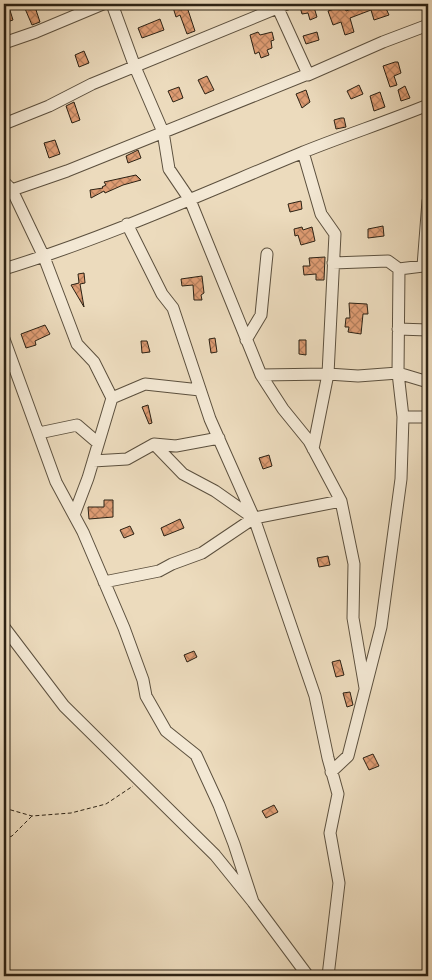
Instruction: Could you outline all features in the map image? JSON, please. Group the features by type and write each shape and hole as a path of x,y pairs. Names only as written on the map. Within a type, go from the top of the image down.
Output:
{"street":[{"path":"4,43 103,4"},
{"path":"112,4 135,67 163,132 170,169 190,200 261,375 283,409 309,442 341,501 354,564 353,618 365,688"},
{"path":"4,124 49,106 92,84 280,5 308,74"},
{"path":"74,515 112,398 94,362 77,344 44,256 8,186 67,172 428,25"},
{"path":"4,269 44,256 190,200 303,152 428,105"},
{"path":"303,152 321,214 335,234 328,374 313,449"},
{"path":"333,262 388,262 399,269 426,266 428,201"},
{"path":"127,224 162,294 173,308 200,390 254,518 315,696 338,794 330,833 339,883 328,976"},
{"path":"246,340 261,315 267,254"},
{"path":"332,772 348,756 381,627 401,478 404,417 398,373 399,269"},
{"path":"398,329 428,330"},
{"path":"4,339 56,482 74,515 104,582 134,654 143,680 146,696 166,731 196,756 234,844 253,902"},
{"path":"261,375 328,374 358,376 398,373 428,382"},
{"path":"112,398 145,384 200,390"},
{"path":"404,417 428,417"},
{"path":"39,433 77,425 98,443"},
{"path":"93,461 126,459 154,444 176,446 219,438"},
{"path":"154,444 182,474 216,491 254,518"},
{"path":"104,582 159,571 202,552 254,518 341,501"},
{"path":"4,627 64,706 215,855 308,976"}],"path":[{"path":"4,808 32,816 71,813 106,804 140,782"},
{"path":"4,839 12,836 32,816"}],"building":[{"path":"4,4 8,4 13,20 4,23"},
{"path":"23,4 52,4 36,10 40,22 32,25"},
{"path":"172,4 179,4 181,10 187,7 195,31 187,34 180,15 176,17"},
{"path":"313,4 317,17 310,20 308,13 302,14 300,7"},
{"path":"364,4 373,4 375,8 384,4 389,15 374,20 371,10 350,18 354,32 345,35 341,22 333,25 328,11 344,6 346,11"},
{"path":"160,19 164,30 142,38 138,28"},
{"path":"258,32 260,35 272,32 274,40 271,41 272,48 267,50 269,55 261,58 259,52 255,54 250,35"},
{"path":"317,32 319,40 306,44 303,36"},
{"path":"84,51 89,63 79,67 75,55"},
{"path":"398,62 401,73 394,76 397,85 390,87 383,66"},
{"path":"207,76 214,90 205,94 198,80"},
{"path":"359,85 363,94 351,99 347,91"},
{"path":"405,86 410,98 401,101 398,90"},
{"path":"179,87 183,98 173,102 168,91"},
{"path":"306,90 310,102 302,108 296,94"},
{"path":"380,92 385,107 374,111 370,96"},
{"path":"74,102 80,120 72,123 66,106"},
{"path":"344,118 346,127 336,129 334,120"},
{"path":"55,140 60,154 49,158 44,143"},
{"path":"138,150 141,158 128,163 126,156"},
{"path":"136,175 141,180 105,193 104,191 91,198 90,190 103,188 106,185 104,182"},
{"path":"301,201 302,209 290,212 288,204"},
{"path":"383,226 384,236 368,238 368,229"},
{"path":"302,227 303,230 312,227 315,241 301,245 298,235 295,236 294,229"},
{"path":"325,257 324,280 316,280 316,274 304,275 303,266 310,266 309,258"},
{"path":"84,273 85,283 80,284 84,307 71,285 79,283 78,274"},
{"path":"202,276 204,293 201,295 202,300 194,300 193,285 182,286 181,279"},
{"path":"349,303 367,304 368,314 363,314 361,334 348,332 349,327 345,327 346,318 350,318"},
{"path":"45,325 50,334 35,341 36,345 26,348 21,334"},
{"path":"215,338 217,352 211,353 209,339"},
{"path":"299,340 306,340 306,355 299,354"},
{"path":"141,341 147,341 150,352 142,353"},
{"path":"148,405 152,423 149,424 142,407"},
{"path":"269,455 272,466 263,469 259,458"},
{"path":"104,500 113,500 113,517 89,519 88,507 104,507"},
{"path":"180,519 184,528 164,536 161,528"},
{"path":"130,526 134,534 124,538 120,530"},
{"path":"328,556 330,565 319,567 317,558"},
{"path":"194,651 197,657 187,662 184,655"},
{"path":"340,660 344,675 336,677 332,662"},
{"path":"350,692 353,705 347,707 343,693"},
{"path":"373,754 379,766 369,770 363,758"},
{"path":"274,805 278,812 266,818 262,811"}]}
